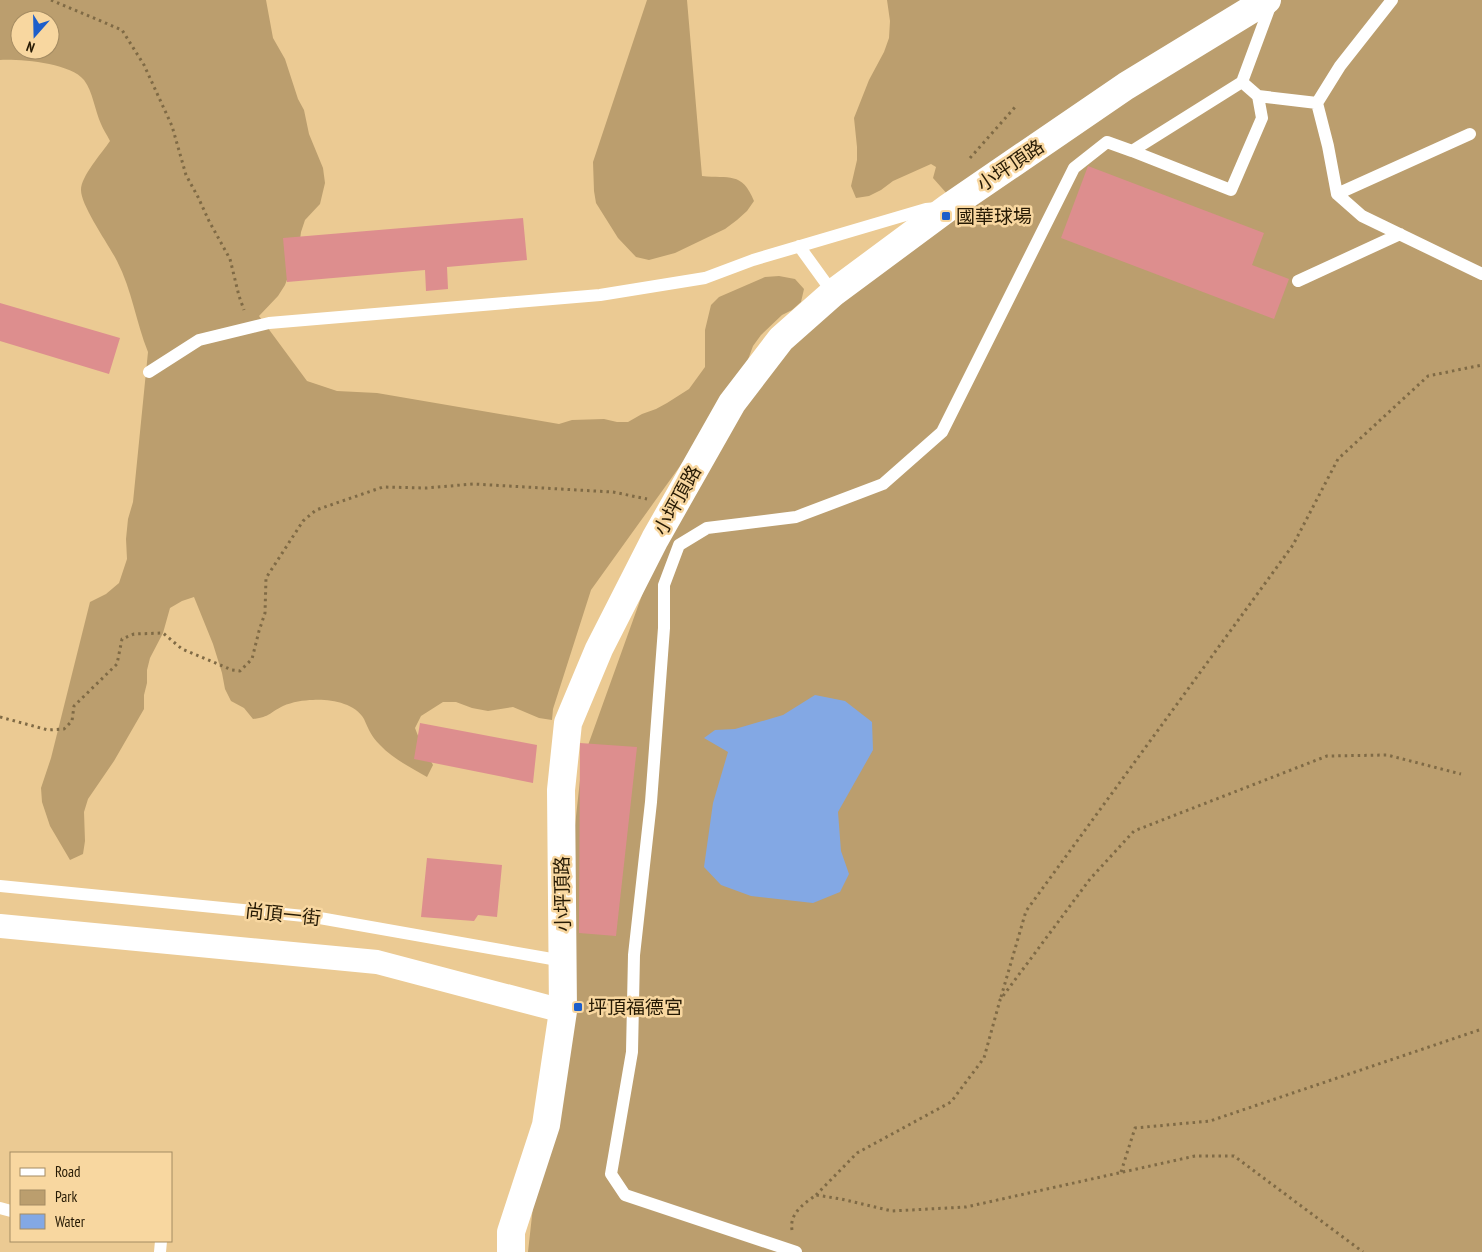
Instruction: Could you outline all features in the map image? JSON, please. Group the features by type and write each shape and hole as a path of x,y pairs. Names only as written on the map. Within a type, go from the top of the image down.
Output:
{"street":[{"name":"小坪頂路","path":"511,1252 511,1232 546,1126 563,1011 561,790 568,723 599,649 651,547 732,403 781,339 833,293 950,207 1126,86 1267,0"},
{"path":"0,926 377,962 563,1011"}],"lane":[{"path":"1132,151 1242,82 1273,0"},
{"path":"1392,0 1340,66 1317,103 1338,194 1362,216 1482,274"},
{"path":"1242,82 1258,96 1317,103"},
{"path":"796,1252 625,1196 610,1174 632,1052 634,955 652,793 664,628 664,585 679,545 707,528 796,516 884,484 942,432 1074,168 1107,142 1231,190 1262,118 1258,96"},
{"path":"1338,194 1470,134"},
{"path":"149,372 200,340 269,323 600,295 705,278 753,260 799,246 926,210 950,207"},
{"path":"1298,281 1400,234"},
{"path":"799,246 833,293"},
{"name":"尚頂一街","path":"0,886 314,917 563,961"}],"path":[{"path":"51,0 122,30 144,64 172,126 186,175 198,196 208,221 230,259 239,296 247,316 257,321 269,323"},
{"path":"793,1234 792,1226 798,1209 816,1195 857,1153 951,1102 984,1058 1026,912 1293,545 1338,459 1428,376 1482,365"},
{"path":"0,717 48,730 64,729 72,721 74,706 117,664 122,638 134,634 163,633 182,649 232,670 240,671 252,659 264,613 266,578 303,521 316,510 383,487 426,488 474,484 613,492 655,501"},
{"path":"1000,1000 1090,879 1134,831 1326,756 1387,755 1461,774"},
{"path":"1122,1172 1135,1128 1210,1121 1482,1029"},
{"path":"816,1195 892,1211 966,1207 1195,1156 1234,1156 1363,1252"}],"green space":[{"path":"0,0 266,0 273,38 285,59 298,99 304,110 309,134 323,168 325,183 320,204 305,220 299,248 285,285 278,296 259,316 307,381 337,391 377,393 559,424 572,420 604,419 628,422 656,409 689,389 705,367 705,330 711,305 719,297 765,277 779,276 795,279 804,289 801,302 792,310 782,315 761,335 753,346 739,384 591,590 553,709 552,720 539,718 513,707 488,711 456,702 443,702 421,716 415,728 433,765 427,777 385,750 372,736 360,714 355,709 342,703 309,700 290,703 266,716 253,719 244,708 231,701 225,689 213,644 194,597 170,608 163,633 150,658 144,695 144,709 114,761 88,799 84,812 85,841 83,854 70,860 50,826 42,802 41,788 51,758 90,602 106,594 119,583 127,559 128,519 133,502 148,352 122,272 82,197 81,190 84,178 110,141 101,124 92,96 84,80 77,74 45,63 20,60 60,60 60,10 10,10 10,60 0,60"},
{"path":"647,0 687,0 702,176 734,178 745,185 754,201 747,211 725,229 675,253 649,260 636,257 618,238 596,203 593,162"},
{"path":"887,0 1482,0 1482,1252 528,1252 582,762 660,545 774,349 964,213 933,178 936,167 931,164 893,181 869,196 856,198 851,186 857,160 854,118 889,38 890,21"}],"water":[{"path":"815,695 845,701 872,722 873,750 838,812 841,851 849,874 840,892 813,903 751,896 721,885 704,867 713,803 728,752 704,738 715,730 735,729 783,715"}],"building":[{"path":"1088,166 1264,233 1252,265 1289,279 1274,319 1061,238"},
{"path":"523,218 527,260 447,267 448,289 426,291 425,270 287,282 283,238"},
{"path":"0,303 120,338 109,374 0,341"},
{"path":"420,723 537,745 533,783 414,759"},
{"path":"580,743 637,747 616,936 579,933"},
{"path":"427,858 502,865 497,917 478,915 474,921 421,917"}],"place":[{"name":"國華球場","path":"946,216"},
{"name":"坪頂福德宮","path":"578,1007"}]}
